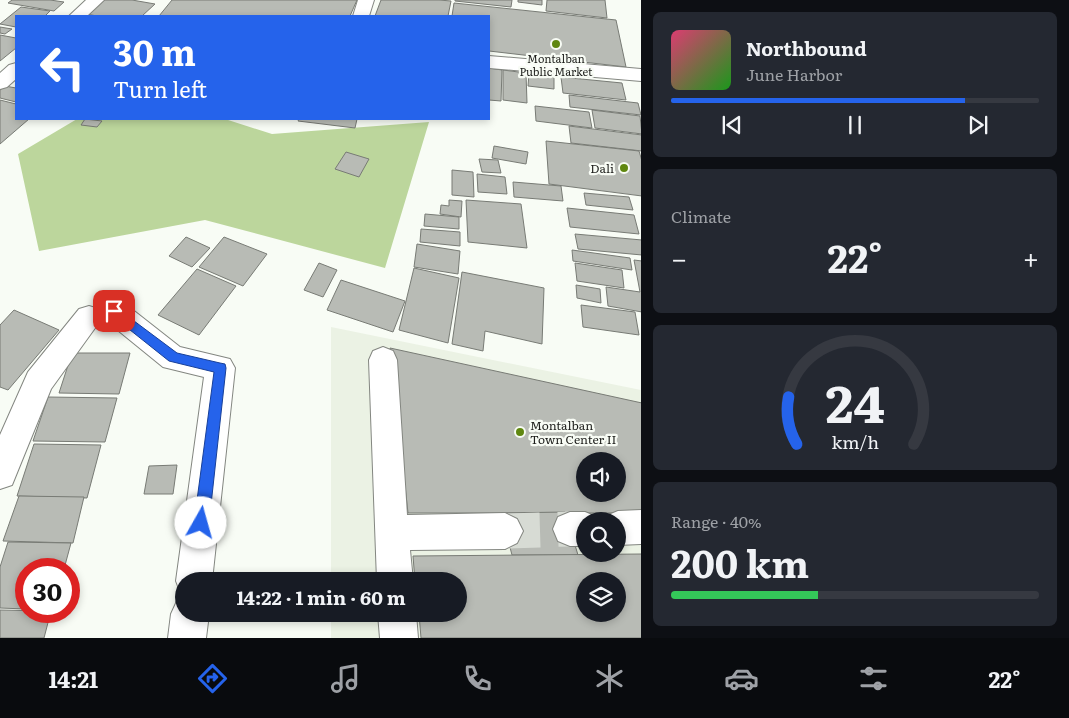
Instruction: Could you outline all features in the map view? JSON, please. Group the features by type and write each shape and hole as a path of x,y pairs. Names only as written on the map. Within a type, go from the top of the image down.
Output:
{"street":[{"path":"78,15 96,0"},
{"path":"361,15 366,0"},
{"path":"490,62 641,75"},
{"path":"0,83 15,70"},
{"path":"1,465 39,381 102,314 174,358 220,368 195,572"},
{"path":"383,360 394,572"},
{"path":"626,528 641,527"},
{"path":"391,533 505,531"},
{"path":"188,638 189,622"},
{"path":"398,622 399,638"}],"shaded area":[{"path":"331,327 641,390 641,638 331,638 331,622 467,622 467,572 331,572"}],"green space":[{"path":"75,120 228,120 272,134 429,122 385,268 205,220 39,251 18,154"}],"building":[{"path":"12,0 64,2 54,11 8,3"},
{"path":"103,0 132,0 155,4 143,15 86,14"},
{"path":"172,0 357,0 350,15 160,15"},
{"path":"381,0 451,1 448,15 375,15"},
{"path":"455,0 512,0 511,7"},
{"path":"518,0 542,0 542,5 518,2"},
{"path":"547,0 605,0 607,18 546,11"},
{"path":"454,3 616,20 626,67 490,51 490,15 452,15"},
{"path":"21,7 50,11 46,15 15,15 15,27 0,24"},
{"path":"0,27 12,29 5,34 0,33"},
{"path":"0,35 15,38 15,49 0,61"},
{"path":"490,68 502,70 501,101 490,100"},
{"path":"503,70 526,73 527,103 503,100"},
{"path":"529,73 554,76 554,89 528,86"},
{"path":"561,77 622,83 626,100 563,93"},
{"path":"5,86 15,88 15,102 0,98 0,90"},
{"path":"569,95 638,103 641,115 570,107"},
{"path":"0,100 15,104 15,120 28,120 0,144"},
{"path":"535,106 589,112 592,128 536,121"},
{"path":"592,110 640,116 641,134 595,128"},
{"path":"84,120 102,121 97,127 81,125"},
{"path":"298,120 357,120 355,128"},
{"path":"569,126 641,135 641,151 571,143"},
{"path":"546,141 639,151 641,158 641,196 549,184"},
{"path":"494,146 528,152 526,164 492,158"},
{"path":"346,152 369,159 359,177 335,169"},
{"path":"479,159 498,160 501,173 482,172"},
{"path":"452,170 473,172 474,197 452,195"},
{"path":"477,174 505,177 507,194 478,192"},
{"path":"513,182 561,186 563,201 514,197"},
{"path":"584,193 629,197 633,210 586,205"},
{"path":"449,200 462,201 461,217 440,214 441,205 449,206"},
{"path":"466,200 521,204 527,248 468,242"},
{"path":"567,208 634,215 639,234 570,227"},
{"path":"425,214 459,217 459,229 424,226"},
{"path":"421,229 460,232 460,246 420,242"},
{"path":"575,234 641,240 641,255 578,249"},
{"path":"186,237 210,248 192,267 169,256"},
{"path":"224,237 267,254 243,286 199,267"},
{"path":"417,244 460,251 458,274 414,267"},
{"path":"572,250 630,258 632,270 573,261"},
{"path":"634,260 641,261 641,312 608,306 606,287 640,292"},
{"path":"319,263 337,270 323,297 304,290"},
{"path":"575,263 622,270 624,288 577,281"},
{"path":"414,268 459,278 448,343 399,330"},
{"path":"197,269 236,286 199,335 158,315"},
{"path":"462,272 544,288 542,344 485,331 483,351 452,344"},
{"path":"341,280 405,301 393,332 327,310"},
{"path":"576,285 600,289 601,303 577,298"},
{"path":"581,305 635,312 639,335 583,327"},
{"path":"14,310 59,330 8,390 0,387 0,325"},
{"name":"Montalban Town Center II","path":"390,348 641,403 641,513 408,513"},
{"path":"72,353 130,353 119,394 59,393"},
{"path":"48,397 117,398 105,442 33,441"},
{"path":"34,444 101,445 87,498 17,496"},
{"path":"177,465 173,494 144,494 149,466"},
{"path":"19,496 84,497 73,543 3,541"},
{"path":"565,512 576,548 576,555 512,555 501,513"},
{"path":"8,542 71,543 67,558 15,558 15,609 0,608 0,567"},
{"path":"626,554 641,554 641,638 421,638 420,622 467,622 467,572 414,572 413,556 576,555 576,562 626,562"},
{"path":"0,610 15,610 15,623 48,623 44,638 0,638"}],"tunnel":[{"path":"505,531 570,529"}],"place":[{"name":"Montalban Public Market","path":"556,44"},
{"name":"Dali","path":"624,168"},
{"name":"Montalban Town Center II","path":"520,432"}],"route":[{"path":"114,311 174,358 220,368 201,523"}]}
